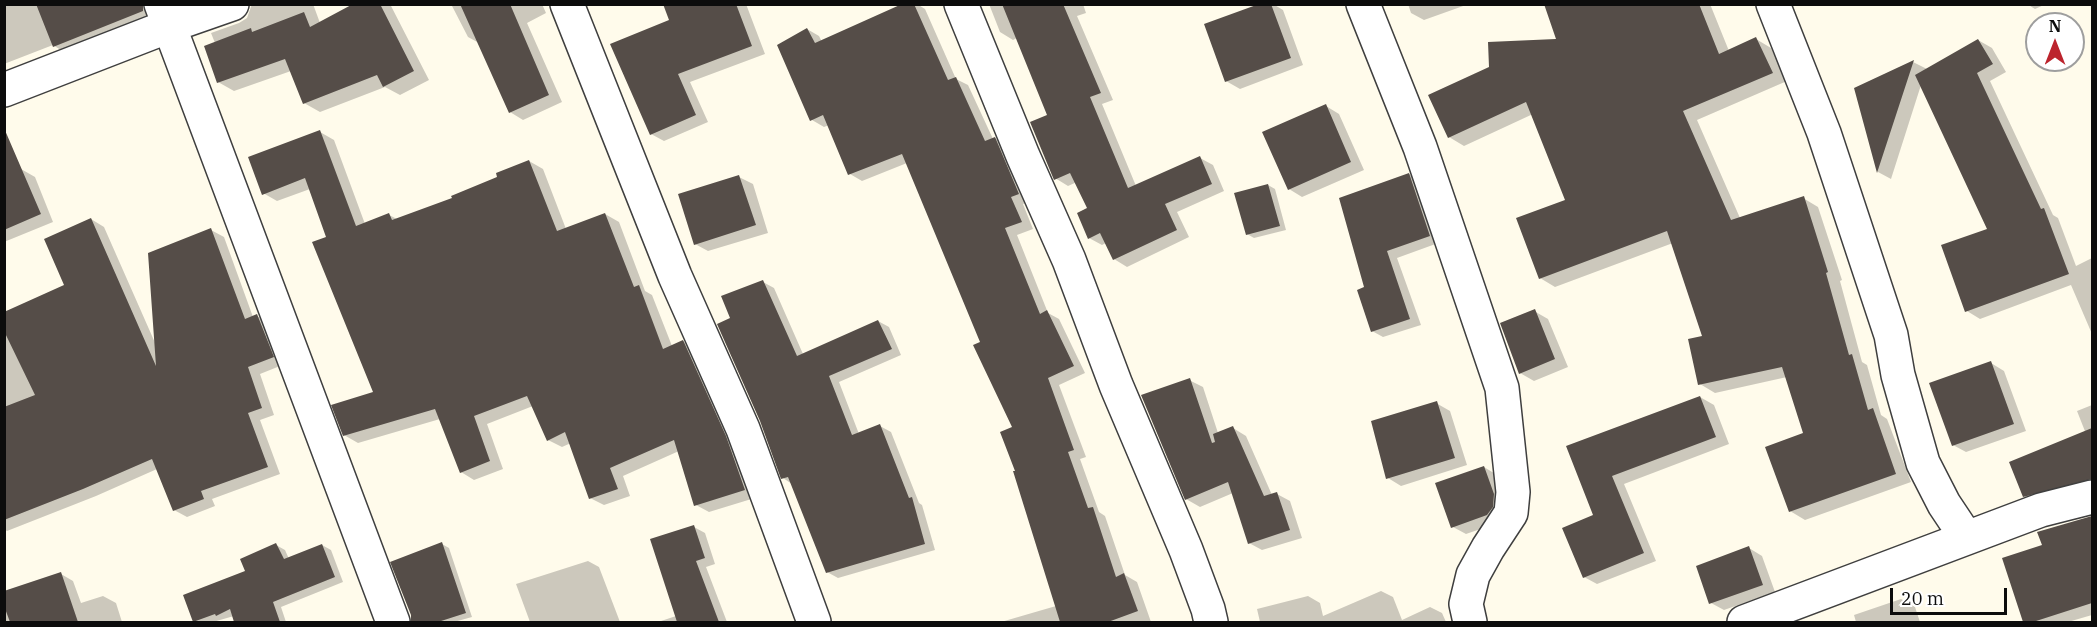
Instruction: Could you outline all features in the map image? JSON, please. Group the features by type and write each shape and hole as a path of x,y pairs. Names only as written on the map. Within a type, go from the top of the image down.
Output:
{"street":[{"path":"4,90 165,15 232,4"},
{"path":"567,4 675,276 743,429 814,622"},
{"path":"961,4 1023,156 1069,260 1116,385 1186,550 1211,622"},
{"path":"1363,4 1420,147 1502,388 1513,492 1511,513 1473,575 1466,604 1470,622"},
{"path":"1773,4 1824,133 1891,335 1898,375 1923,463 1944,504 1966,537"},
{"path":"165,15 393,622"},
{"path":"1743,622 1802,611 1966,537 2041,510 2092,498"}],"building":[{"path":"36,4 143,4 143,11 53,47"},
{"path":"353,4 380,4 414,71 383,87 377,75 303,104 285,59 217,83 204,46 251,28 252,32 304,12 310,27"},
{"path":"460,4 510,4 549,95 509,113"},
{"path":"663,4 736,4 752,46 678,74 696,115 650,135 610,44 669,20"},
{"path":"902,4 914,4 948,80 956,77 985,141 995,137 1019,194 1011,197 1022,222 1005,228 1040,314 1047,310 1074,366 1048,378 1074,450 1068,452 1088,508 1093,507 1116,577 1124,573 1138,611 1108,622 1060,622 1013,471 1015,471 1000,432 1012,427 973,345 980,342 902,154 848,175 823,115 810,121 777,45 807,28 815,43"},
{"path":"1002,4 1063,4 1101,93 1090,97 1128,188 1200,156 1212,184 1165,204 1177,230 1113,260 1100,233 1088,239 1077,213 1087,208 1070,173 1054,180 1030,122 1047,115"},
{"path":"1259,4 1271,4 1291,58 1225,82 1204,24"},
{"path":"1544,4 1699,4 1719,54 1756,37 1773,73 1683,111 1731,220 1804,196 1828,272 1826,273 1849,355 1852,354 1868,410 1873,408 1896,474 1789,512 1765,447 1803,433 1782,367 1698,385 1688,339 1702,336 1667,231 1539,279 1516,218 1565,200 1526,102 1448,138 1428,95 1489,67 1488,42 1556,39"},
{"path":"1978,39 1993,64 1977,73 2041,209 2044,208 2069,274 1965,312 1941,245 1987,229 1915,75"},
{"path":"1914,60 1877,173 1854,88"},
{"path":"1326,104 1351,162 1288,190 1262,132"},
{"path":"4,128 41,214 4,230"},
{"path":"320,130 356,226 389,213 392,220 452,198 451,196 497,177 496,173 529,160 557,231 605,213 634,287 639,285 663,349 683,340 726,436 745,490 694,506 674,440 610,468 618,489 589,499 565,432 547,441 527,396 474,416 490,461 460,473 435,409 343,436 331,405 373,392 312,242 326,237 305,178 262,195 248,157"},
{"path":"1409,173 1430,236 1387,251 1410,319 1371,332 1357,290 1364,287 1339,198"},
{"path":"739,175 756,225 694,245 678,194"},
{"path":"1268,184 1280,226 1246,235 1234,193"},
{"path":"91,218 156,366 148,253 211,228 245,319 257,314 274,357 248,367 262,408 248,413 268,467 201,491 204,499 173,511 152,459 4,520 4,407 35,395 4,331 4,312 64,285 44,239"},
{"path":"763,280 797,356 878,320 892,349 829,376 852,435 880,424 909,498 912,497 925,544 826,573 788,477 781,479 760,421 717,324 730,318 721,296"},
{"path":"1535,309 1555,359 1519,374 1500,323"},
{"path":"1991,361 2014,424 1952,446 1929,383"},
{"path":"1190,378 1212,443 1215,442 1213,434 1233,426 1264,496 1277,492 1290,530 1248,544 1228,482 1185,500 1141,395"},
{"path":"1700,396 1716,437 1612,476 1644,553 1583,578 1562,528 1593,515 1566,446"},
{"path":"1437,401 1455,458 1386,479 1371,421"},
{"path":"2092,428 2092,479 2023,497 2009,462"},
{"path":"1484,466 1494,494 1493,507 1487,515 1451,528 1435,483"},
{"path":"2092,516 2092,603 2033,622 2023,622 2002,558 2042,545 2037,532"},
{"path":"694,525 705,558 696,561 719,622 677,622 650,539"},
{"path":"442,542 466,613 438,622 411,622 411,615 390,562"},
{"path":"276,543 284,559 322,544 335,577 273,602 280,622 234,622 230,609 216,616 215,614 193,622 183,595 245,571 240,559"},
{"path":"1749,546 1763,585 1709,604 1696,566"},
{"path":"61,572 78,622 10,622 4,606 4,591"}]}
